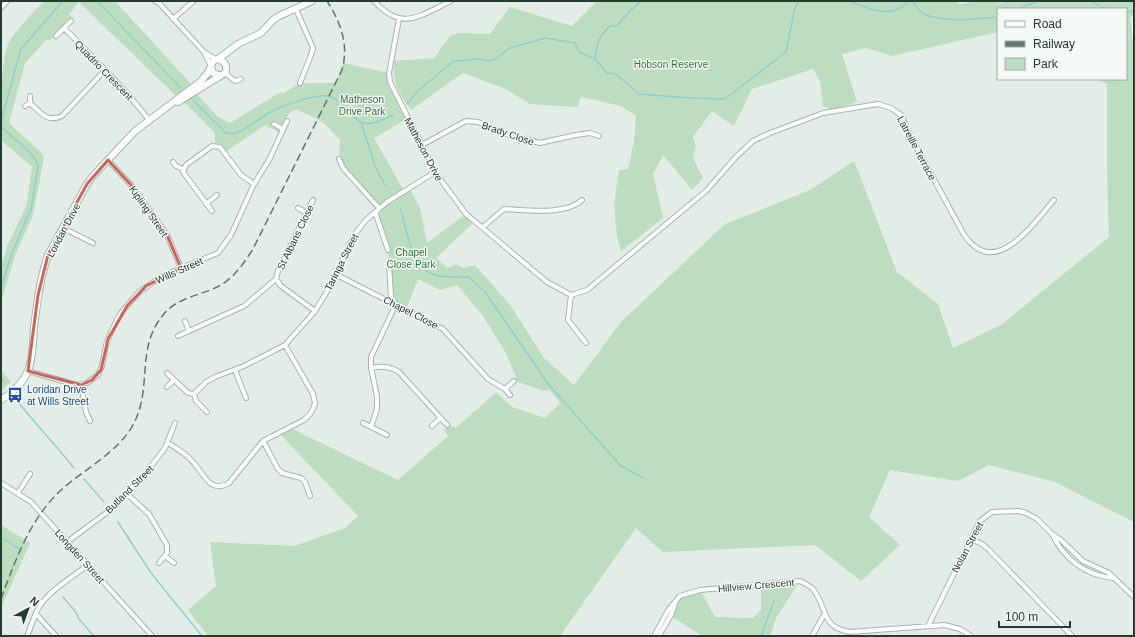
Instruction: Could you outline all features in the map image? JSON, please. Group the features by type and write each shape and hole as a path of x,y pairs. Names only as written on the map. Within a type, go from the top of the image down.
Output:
{"street":[{"path":"1,8 7,1"},
{"path":"173,19 194,1"},
{"path":"211,66 213,61 238,44 261,33 273,20 279,16 312,1"},
{"path":"374,1 386,13 399,19 414,18 451,1"},
{"path":"157,2 204,52 213,73 223,72 235,81 241,79"},
{"path":"296,9 313,48 300,83"},
{"name":"Matheson Drive","path":"399,19 389,73 390,82 435,172 466,214 548,282 571,295"},
{"path":"56,36 70,21"},
{"name":"Quadrio Crescent","path":"64,28 136,103 150,121"},
{"path":"223,72 231,50"},
{"path":"204,52 225,62 223,72"},
{"name":"Loridan Drive","path":"1,400 18,386 28,371 38,295 48,255 87,184 128,138 204,78 211,66"},
{"path":"30,103 50,119 56,119 62,116 105,70"},
{"name":"Loridan Drive","path":"168,107 178,103 223,72"},
{"path":"30,96 30,103"},
{"path":"25,106 30,103"},
{"name":"Latreille Terrace","path":"571,295 588,290 706,191 736,157 753,141 823,113 878,104 891,108 901,115 911,137 963,233 969,242 980,250 993,252 1005,250 1020,240 1054,200"},
{"name":"Wills Street","path":"81,385 92,380 101,370 108,339 120,314 146,286 162,276 218,254 231,235 254,184 269,160 287,121"},
{"name":"Brady Close","path":"422,145 466,121 478,122 512,136 540,143 590,133 599,136"},
{"path":"274,124 283,129"},
{"path":"212,211 184,175 183,169 186,165 212,146 215,145 220,147 241,176 254,184"},
{"path":"339,159 343,168 379,208"},
{"name":"Kipling Street","path":"108,160 132,186 167,235 181,268"},
{"path":"173,162 176,166 183,169"},
{"name":"Taringa Street","path":"194,394 206,382 214,377 235,370 285,345 315,311 337,275 340,265 355,234 366,220 379,208 435,172"},
{"path":"206,204 217,195"},
{"name":"St Albans Close","path":"178,336 244,306 276,279 278,271 313,200"},
{"path":"483,227 504,209 568,209 582,200"},
{"path":"298,208 307,213"},
{"path":"375,212 388,250"},
{"path":"63,228 93,243"},
{"path":"389,265 391,296 389,301"},
{"name":"Chapel Close","path":"337,275 444,329 488,379 505,389 510,394"},
{"path":"276,279 281,286 315,311"},
{"path":"571,295 568,320 586,343"},
{"path":"371,427 377,409 377,396 371,368 371,357 396,304"},
{"path":"185,321 189,331"},
{"path":"168,443 192,460 210,483 217,486 223,486 236,475 263,441 304,420 313,409 315,403 313,394 285,345"},
{"path":"371,368 379,366 393,368 399,372 448,426"},
{"path":"235,370 246,398"},
{"path":"28,371 81,385 86,412 90,421"},
{"path":"167,373 188,393 194,394 196,401 207,412"},
{"path":"167,388 174,380"},
{"path":"505,389 514,381"},
{"path":"432,426 440,418"},
{"name":"Butland Street","path":"67,542 109,510 127,494 151,467 168,443 175,423"},
{"path":"363,423 387,435"},
{"path":"263,441 278,469 282,473 301,478 310,496"},
{"path":"18,493 30,474"},
{"name":"Longden Street","path":"1,484 31,502 152,636"},
{"path":"127,494 152,518 167,545 168,550 159,563"},
{"name":"Nolan Street","path":"928,626 971,539 984,518 992,512 1026,513 1037,519 1083,561 1109,573 1134,597"},
{"name":"Nolan Street","path":"1052,534 1061,549 1079,568 1114,578"},
{"path":"971,539 982,544 989,550 1072,636"},
{"path":"165,556 174,563"},
{"path":"27,636 41,603 88,565"},
{"name":"Hillview Crescent","path":"654,636 669,609 680,596 700,590 800,581 813,588 821,604 824,615 833,626 841,631 850,632 944,625 960,629 971,636"},
{"path":"659,636 675,608 675,602"},
{"path":"36,614 56,636"},
{"path":"812,636 824,615"}],"highlighted area":[{"path":"108,160 132,186 167,235 181,268 146,286 127,306 108,339 101,370 92,380 81,385 28,371 38,295 48,255 87,184"}],"green space":[{"path":"44,1 115,1 191,84 176,96 79,2 69,14 72,17 49,41 47,39 25,63 9,123 43,154 44,157 33,215 16,253 1,302 1,267 7,246 26,207 32,167 1,140 2,91 5,54 8,44 15,33"},
{"path":"597,1 954,1 959,4 980,1 1001,3 1005,1 1134,1 1134,16 1130,17 1134,47 1134,522 1055,482 989,465 958,481 890,470 869,517 900,545 861,581 815,545 663,552 636,528 560,636 208,636 188,610 216,586 210,542 294,546 345,528 358,516 278,432 288,427 398,480 448,436 444,430 450,425 456,428 496,392 512,407 545,418 560,403 550,390 544,391 518,382 506,353 483,316 457,285 440,290 418,279 406,310 389,301 391,296 388,250 376,216 379,208 343,168 339,159 340,140 323,122 296,109 289,113 281,134 265,125 224,153 215,145 215,133 184,102 196,93 218,117 230,123 279,93 284,93 300,83 336,83 343,63 389,73 390,82 407,119 374,138 404,191 409,188 420,208 427,243 466,214 475,221 436,258 447,268 456,264 463,268 475,265 511,306 544,358 574,385 621,322 725,224 810,190 854,161 897,272 938,304 953,348 1001,325 1109,237 1107,84 1098,80 1127,80 1127,8 997,8 997,32 892,56 866,48 842,54 857,102 834,110 823,106 820,81 813,69 752,89 734,126 712,111 693,137 696,146 693,158 703,178 692,190 663,155 653,174 663,218 621,251 617,235 614,206 619,170 628,169 634,141 636,116 621,106 581,97 577,107 530,104 506,89 463,73 411,110 397,87 394,76 394,61 434,58 450,36 459,33 490,34 510,7 572,26"},
{"path":"1,370 11,382 2,390 1,388"},
{"path":"1,525 30,543 1,608"},
{"path":"800,581 776,618 770,636 699,636 699,634 671,616 675,604 680,597 700,590 715,617 753,618 761,610 761,585"}],"waterway":[{"path":"1,121 21,49 63,1"},
{"path":"97,1 181,88"},
{"path":"595,59 597,44 603,34 610,26 617,26 641,1"},
{"path":"407,104 418,91 451,63 456,61 477,59 489,61 494,60 510,48 545,38 575,43 579,52 595,59 607,73 616,74 639,94 725,99 786,52 794,11 799,1"},
{"path":"850,1 875,10 888,12 894,11 911,1 924,14 941,19 961,20 997,17"},
{"path":"1021,8 1038,1"},
{"path":"1076,1 1090,1"},
{"path":"1092,1 1101,7 1106,8"},
{"path":"1127,12 1134,11"},
{"path":"194,101 226,133 234,133 243,130 281,107 298,101 322,96 328,96 335,99 360,122 377,122 393,115"},
{"path":"361,122 375,166 385,185"},
{"path":"1,127 29,151 37,162 38,167 31,209 12,253 1,288"},
{"path":"401,209 411,247 415,257 421,265 427,271 435,275 448,277 469,277 485,292 549,385 620,465 643,478"},
{"path":"16,399 74,468"},
{"path":"84,479 104,502"},
{"path":"118,522 151,573 202,636"},
{"path":"1,537 19,549"},
{"path":"63,597 94,636"},
{"path":"761,636 774,601"}],"railway":[{"path":"1,599 24,541 49,502 60,491 111,451 129,432 135,421 143,394 150,340 163,315 175,304 224,283 238,270 253,249 342,70 345,52 344,43 340,26 327,1"}],"place":[{"name":"Loridan Drive at Wills Street","path":"15,395"}],"park label":[{"name":"Hobson Reserve","path":"671,64"},
{"name":"Matheson Drive Park","path":"362,104"},
{"name":"Chapel Close Park","path":"411,258"}]}
